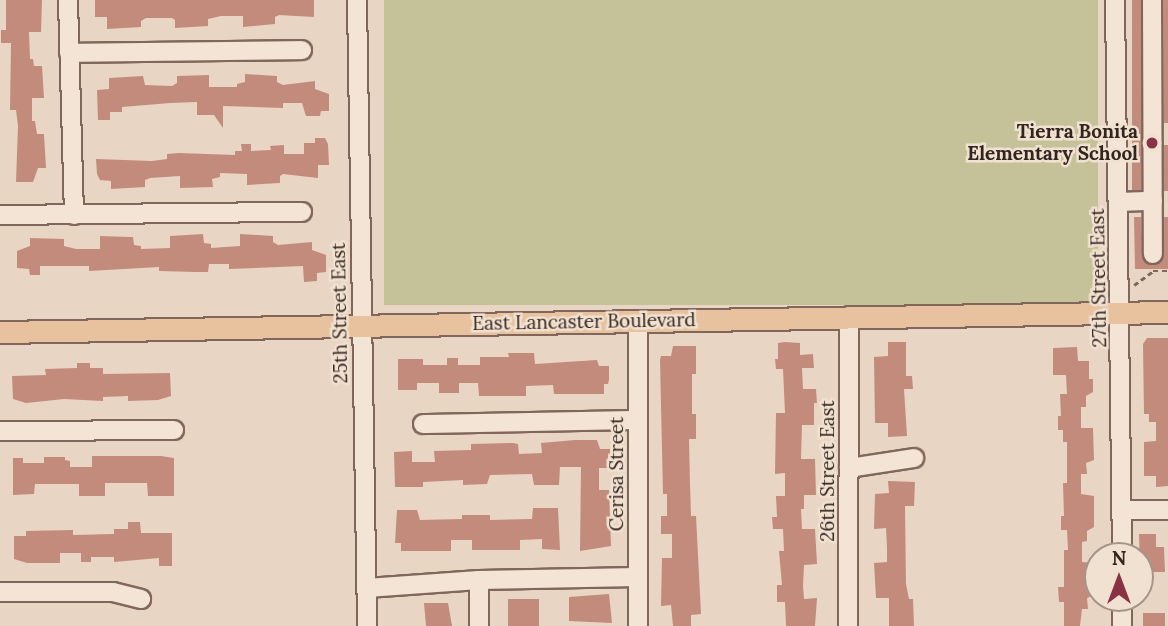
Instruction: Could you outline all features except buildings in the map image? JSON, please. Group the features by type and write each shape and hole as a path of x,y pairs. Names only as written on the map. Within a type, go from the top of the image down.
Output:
{"main road":[{"name":"East Lancaster Boulevard","path":"0,332 1168,312"}],"street":[{"path":"68,0 74,215"},
{"name":"25th Street East","path":"357,0 367,626"},
{"name":"27th Street East","path":"1115,0 1122,542"},
{"path":"1152,0 1153,254"},
{"path":"69,53 302,51"},
{"path":"1118,202 1153,201"},
{"path":"0,215 302,212"},
{"name":"26th Street East","path":"848,626 849,316"},
{"name":"Cerisa Street","path":"638,322 638,626"},
{"path":"423,424 637,420"},
{"path":"0,432 174,430"},
{"path":"849,468 915,458"},
{"path":"1122,510 1168,510"},
{"path":"367,588 479,580 638,577"},
{"path":"479,580 479,626"},
{"path":"0,592 113,593 141,599"}],"path":[{"path":"1134,285 1153,271 1168,271"}],"shaded area":[{"path":"384,0 1098,0 1098,305 384,305"}],"place":[{"name":"Tierra Bonita Elementary School","path":"1152,143"}]}
